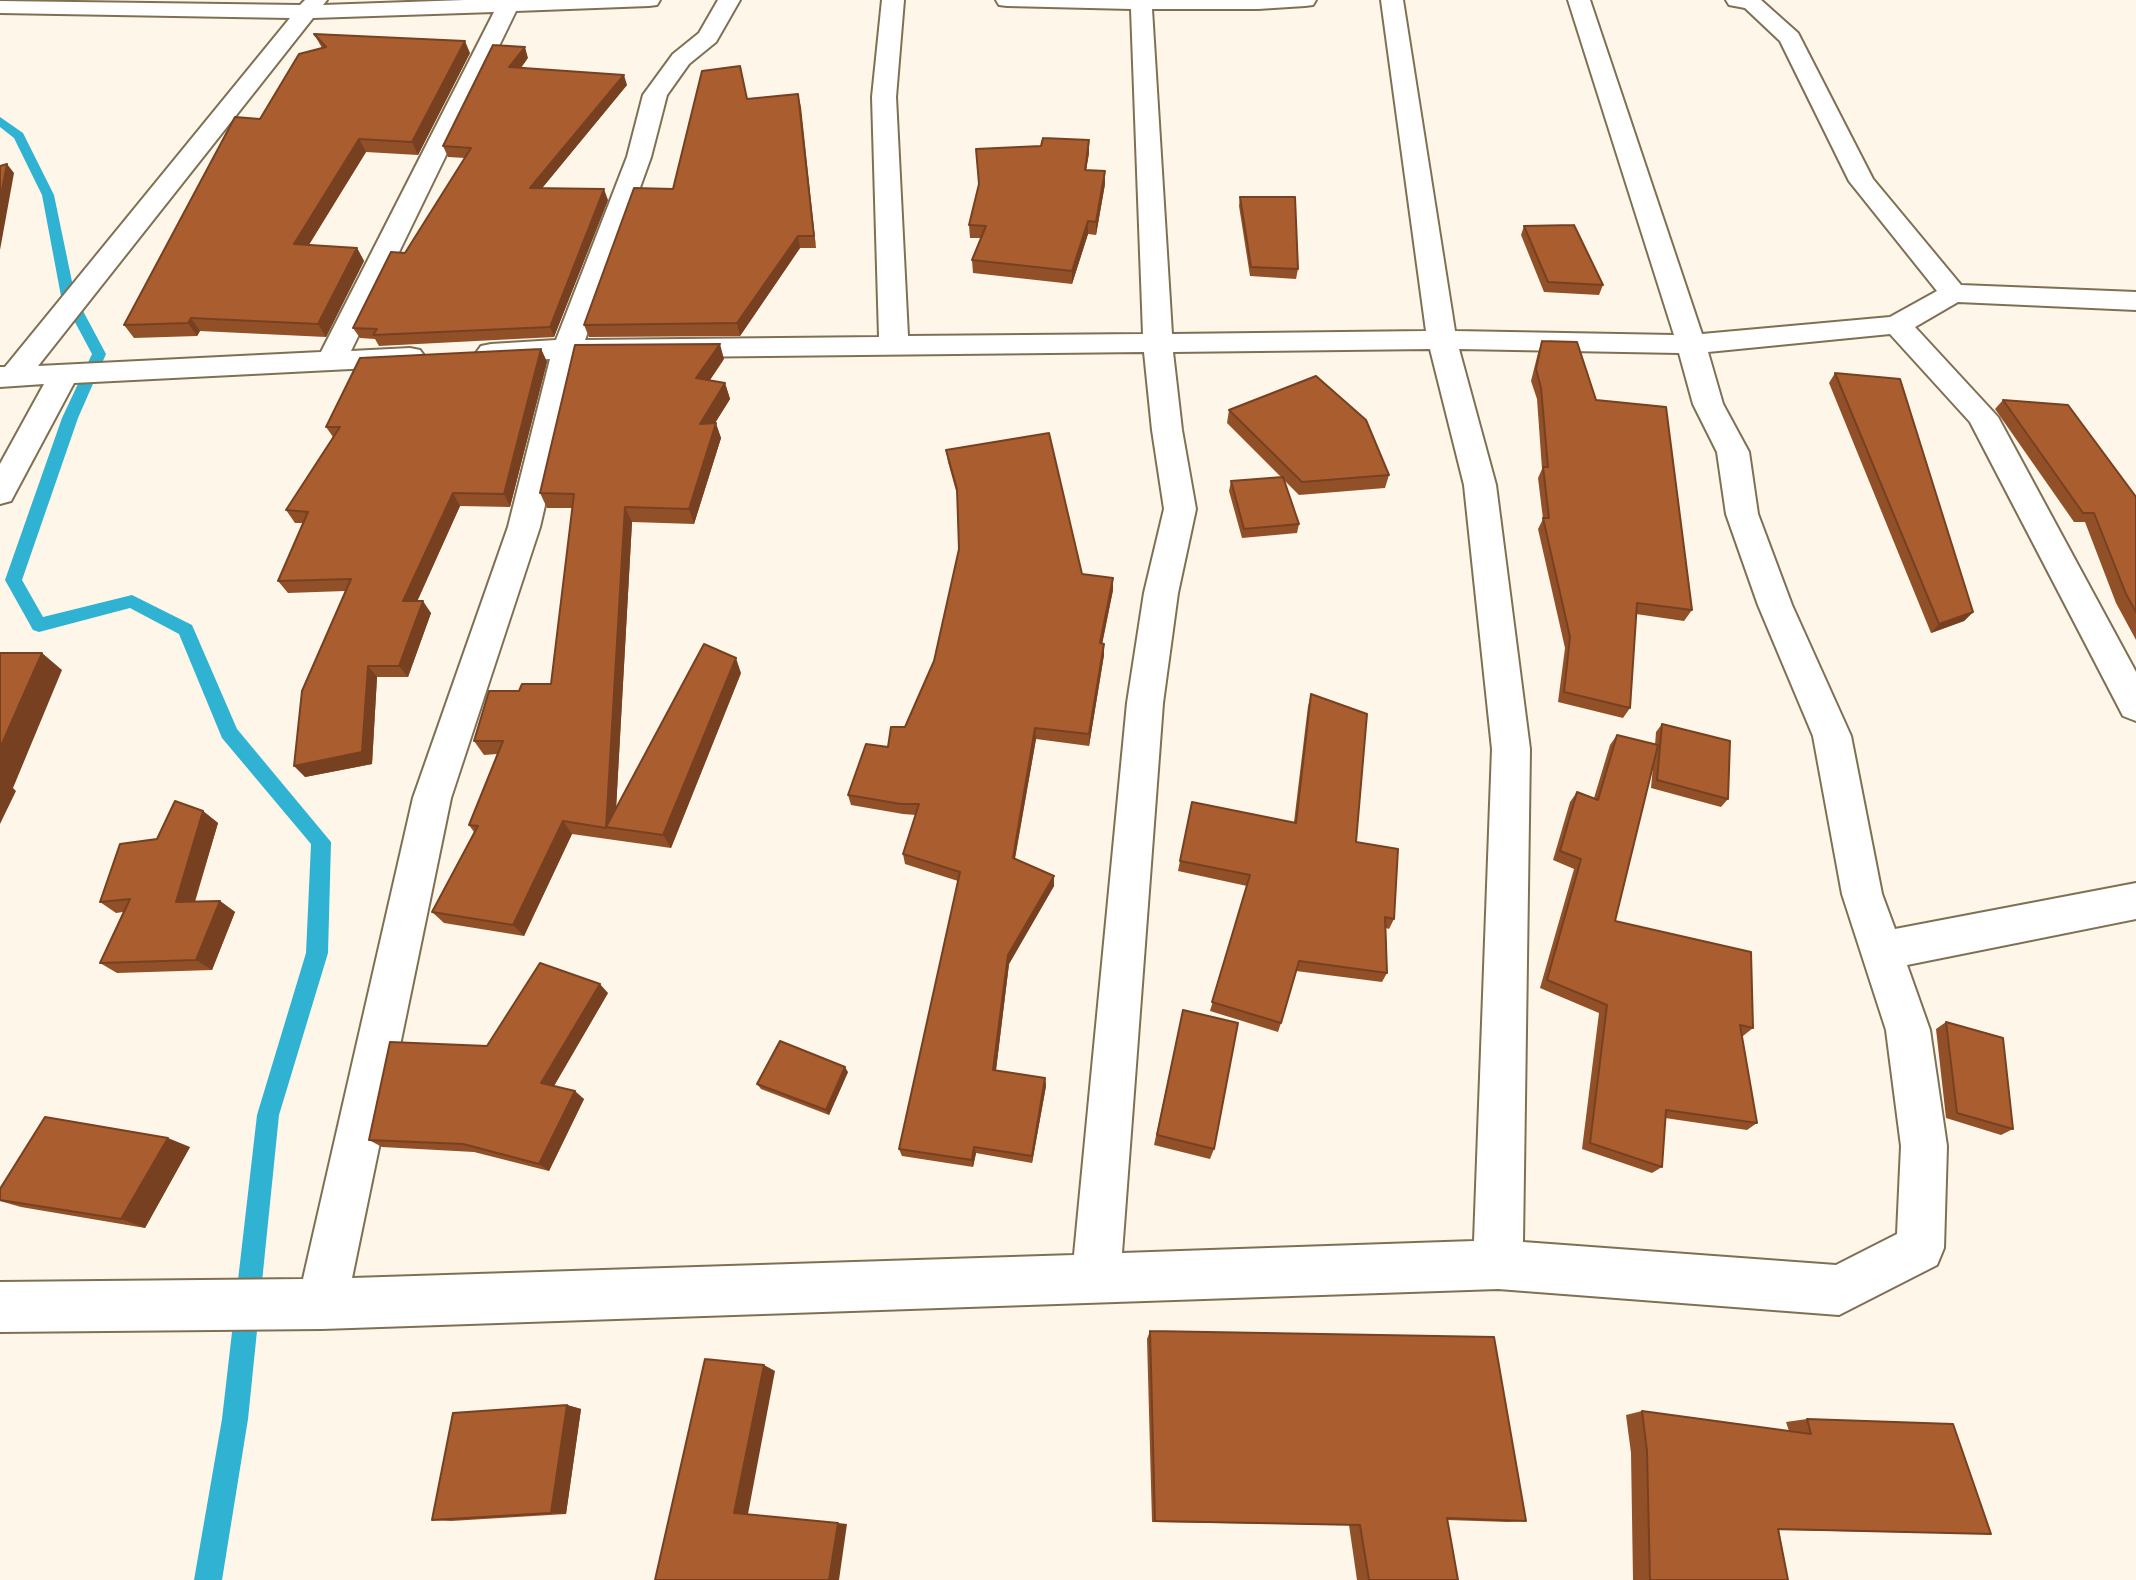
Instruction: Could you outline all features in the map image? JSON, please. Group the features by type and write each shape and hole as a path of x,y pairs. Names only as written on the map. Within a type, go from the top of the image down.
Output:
{"street":[{"path":"0,7 134,4 312,6 649,0"},
{"path":"322,1304 432,798 524,527 567,349 639,157 655,95 681,59 708,37 729,0"},
{"path":"893,0 884,97 894,346"},
{"path":"1007,0 1258,3 1305,0"},
{"path":"1392,0 1442,340 1480,485 1511,749 1498,1265"},
{"path":"0,1307 322,1304 1498,1265 1839,1290 1920,1248 1924,1146 1908,1030 1862,894 1832,736 1775,605 1742,513 1733,452 1708,404 1692,344 1579,0"},
{"path":"1737,0 1752,3 1790,38 1862,181 1953,293"},
{"path":"331,361 510,2"},
{"path":"1096,1279 1145,704 1161,593 1180,509 1167,430 1158,343 1141,2"},
{"path":"7,377 312,6"},
{"path":"7,377 567,349 1442,340 1692,344 1897,325 1953,293 2136,301"},
{"path":"1897,325 1983,416 2136,706"},
{"path":"0,494 64,374"},
{"path":"1881,951 2136,901"}],"building":[{"path":"314,34 465,41 412,142 359,139 294,244 357,248 318,324 191,318 188,323 124,325 235,117 260,119 299,54 326,47"},
{"path":"493,45 525,47 509,67 624,75 530,188 604,189 550,327 373,335 377,329 353,328 391,252 405,253 471,148 443,146"},
{"path":"740,66 747,99 798,94 814,236 798,236 737,323 584,325 634,188 673,189 702,71"},
{"path":"1043,138 1089,140 1085,170 1105,171 1096,222 1088,221 1072,271 972,260 986,226 969,225 979,184 976,149 1041,146"},
{"path":"7,164 0,200 0,166"},
{"path":"1240,197 1295,197 1298,269 1251,267"},
{"path":"1574,225 1603,285 1548,282 1524,226"},
{"path":"1542,341 1577,342 1596,400 1666,407 1692,610 1637,603 1630,708 1564,692 1570,637 1543,518 1549,518 1543,467 1548,467 1541,388 1536,369"},
{"path":"720,344 696,378 725,383 700,424 716,423 689,509 625,507 606,828 563,821 513,925 432,912 478,826 469,825 503,741 474,741 489,691 519,691 522,684 551,684 574,494 540,493 575,345"},
{"path":"541,349 504,494 453,493 403,601 423,601 399,666 368,666 362,752 294,766 302,691 351,579 278,581 308,512 286,510 340,427 326,427 360,358"},
{"path":"1835,373 1900,379 1973,612 1939,624"},
{"path":"1316,376 1366,420 1389,475 1302,482 1229,410"},
{"path":"2003,400 2068,405 2136,497 2136,612 2126,594 2094,513 2083,513"},
{"path":"1049,433 1082,574 1113,578 1100,643 1104,644 1089,734 1035,728 1013,858 1054,876 1008,955 993,1070 1045,1078 1032,1156 974,1147 972,1160 899,1149 960,872 903,854 919,804 901,804 848,795 866,744 888,747 891,727 905,727 934,661 959,549 957,489 946,450"},
{"path":"1283,477 1299,524 1244,529 1231,481"},
{"path":"704,644 736,658 663,835 606,827"},
{"path":"0,653 42,653 0,748"},
{"path":"1311,694 1367,714 1356,842 1398,849 1394,919 1385,917 1387,973 1299,961 1281,1023 1212,1002 1250,875 1180,861 1192,802 1296,823"},
{"path":"1662,724 1730,741 1728,799 1657,780"},
{"path":"1617,735 1658,745 1615,921 1751,952 1753,1028 1740,1025 1757,1123 1666,1110 1662,1167 1590,1143 1607,1005 1547,980 1581,859 1560,851 1577,792 1598,800"},
{"path":"175,801 203,811 176,902 220,901 196,960 100,963 130,899 100,902 120,844 157,839"},
{"path":"540,963 600,984 541,1083 575,1091 539,1164 463,1144 369,1140 390,1042 487,1046"},
{"path":"1183,1010 1238,1023 1214,1149 1157,1135"},
{"path":"1946,1022 2003,1038 2013,1129 1957,1113"},
{"path":"780,1041 845,1067 826,1110 757,1084"},
{"path":"45,1117 168,1138 121,1219 0,1200 0,1189"},
{"path":"1150,1331 1494,1337 1526,1521 1447,1518 1458,1580 1369,1580 1360,1525 1155,1521"},
{"path":"705,1359 764,1365 734,1513 838,1523 829,1580 655,1580"},
{"path":"567,1405 551,1513 432,1520 453,1413"},
{"path":"1642,1411 1811,1434 1807,1419 1953,1424 1991,1534 1778,1529 1788,1580 1650,1580 1647,1451"}],"waterway":[{"path":"0,121 19,136 48,195 68,296 99,354 70,418 13,580 39,625 132,601 186,630 229,733 321,842 317,953 268,1115 235,1419 208,1580"}]}
